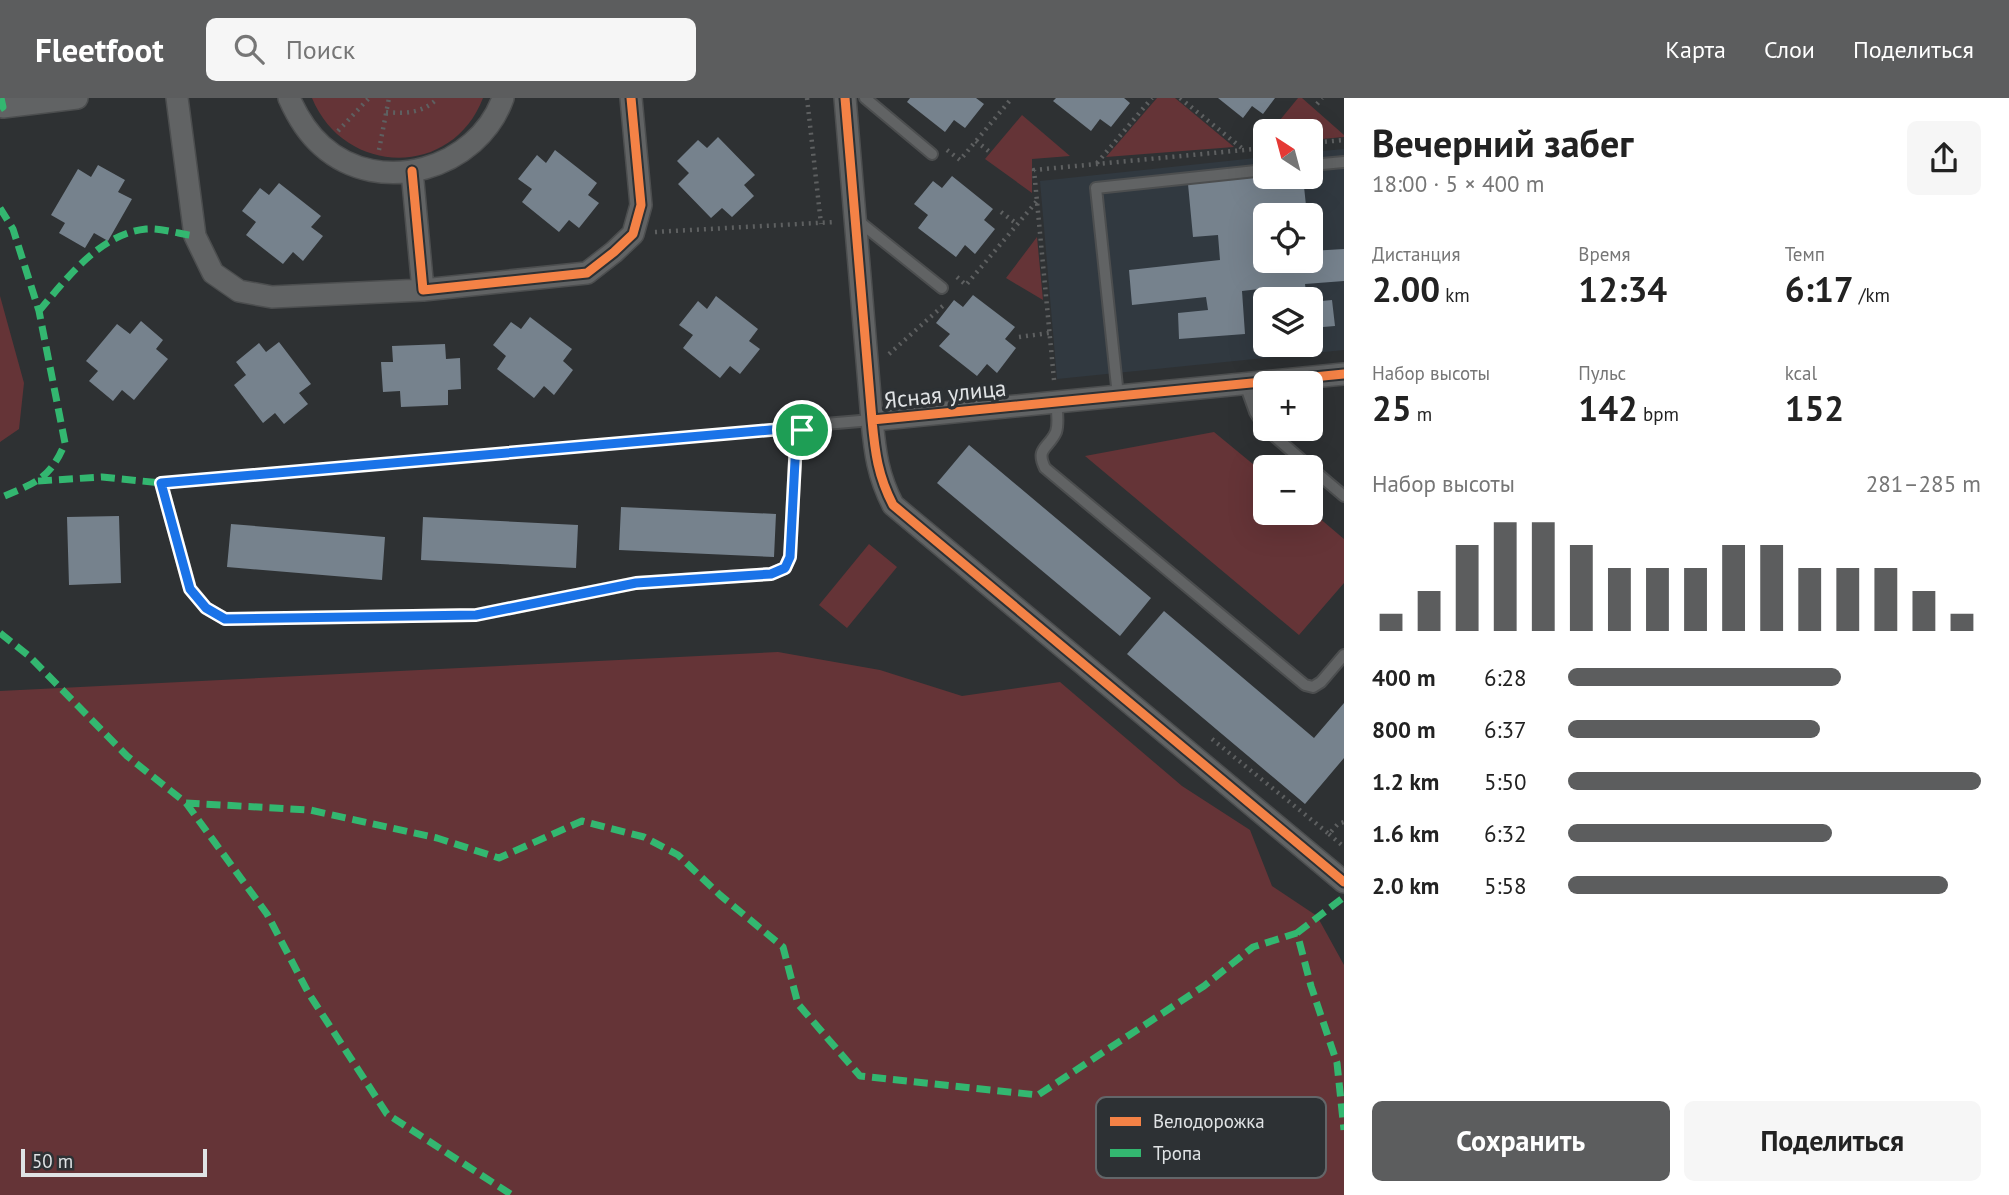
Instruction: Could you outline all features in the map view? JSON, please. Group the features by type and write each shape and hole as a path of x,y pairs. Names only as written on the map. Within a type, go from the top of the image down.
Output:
{"street":[{"path":"4,107 77,98"},
{"path":"177,98 195,236 213,272 239,291 272,297 423,290 587,273 633,234 641,205 631,98"},
{"path":"289,98 303,125 323,147 348,163 376,172 434,167 461,154 482,134 499,110 503,98"},
{"name":"Ясная улица","path":"845,98 872,420 1344,374"},
{"path":"412,171 423,290"},
{"path":"872,420 882,484 893,505 1344,882"}],"lane":[{"path":"865,98 932,154"},
{"path":"1323,164 1344,162"},
{"path":"1118,396 1096,188 1253,171"},
{"path":"855,218 942,288"},
{"path":"1245,384 1253,406"},
{"path":"1056,402 1056,431 1042,450 1041,460 1045,468 1305,685 1313,687 1321,682 1344,654"},
{"path":"161,483 190,589 206,608 225,619 476,615 636,583 771,574 785,568 790,557 796,442 802,430 813,425 872,420"},
{"path":"1280,441 1296,455"},
{"path":"1323,479 1344,496"}],"path":[{"path":"323,147 369,98"},
{"path":"376,172 389,98"},
{"path":"386,112 402,114 418,111 438,98"},
{"path":"807,98 821,224"},
{"path":"940,145 960,160 1012,98"},
{"path":"1096,164 1152,98"},
{"path":"1180,98 1243,150"},
{"path":"1317,104 1322,98"},
{"path":"1323,142 1344,140"},
{"path":"976,141 991,153"},
{"path":"957,294 1037,201"},
{"path":"1001,212 1017,224"},
{"path":"633,234 821,224 855,218"},
{"path":"956,277 967,285"},
{"path":"888,355 947,303"},
{"path":"1019,337 1049,333"},
{"path":"161,483 754,431 802,430"},
{"path":"1329,834 1344,847"}],"shaded area":[{"path":"312,98 483,98 468,124 448,143 424,154 398,158 372,154 348,142 327,124"},
{"path":"1157,98 1175,98 1234,147 1106,157"},
{"path":"1298,98 1302,98 1344,137 1323,139 1323,119 1281,119"},
{"path":"1022,115 1070,156 1032,159 1032,193 985,159"},
{"path":"1344,149 1344,350 1323,352 1323,287 1253,287 1253,357 1275,357 1057,379 1040,181 1253,158 1253,189 1323,189 1323,151"},
{"path":"1037,237 1043,300 1006,278"},
{"path":"0,296 24,383 19,429 0,442"},
{"path":"1214,432 1253,464 1253,525 1323,525 1323,521 1344,539 1344,583 1299,635 1085,456"},
{"path":"869,544 897,567 847,628 819,605"},
{"path":"778,652 880,670 962,696 1060,682 1182,786 1250,830 1272,886 1317,916 1344,965 1344,1195 0,1195 0,691"}],"building":[{"path":"910,98 976,98 984,104 965,128 954,120 945,132 907,102"},
{"path":"1056,98 1124,98 1130,103 1111,127 1100,119 1091,131 1053,101"},
{"path":"1218,98 1275,98 1263,114 1252,106 1243,118"},
{"path":"718,137 755,175 744,185 754,196 732,217 722,208 711,218 678,184 689,173 677,161 698,140 707,148"},
{"path":"555,150 597,183 588,195 599,203 579,228 569,220 559,232 522,202 532,189 518,179 537,155 546,163"},
{"path":"98,165 125,180 118,192 132,199 108,241 94,233 85,248 59,233 65,223 51,215 78,169 91,177"},
{"path":"952,176 993,209 984,220 995,229 975,254 965,245 956,257 918,228 928,215 914,204 933,181 942,188"},
{"path":"1253,177 1253,189 1304,189 1306,203 1253,203 1253,273 1323,273 1323,250 1344,249 1344,281 1305,284 1305,287 1253,287 1253,290 1242,291 1245,334 1179,339 1178,313 1208,310 1206,297 1132,305 1129,270 1220,260 1218,235 1193,237 1188,184"},
{"path":"279,183 321,216 311,227 323,236 303,261 293,252 283,264 246,235 256,222 242,211 260,188 269,195"},
{"path":"973,295 1015,327 1005,339 1016,348 997,373 987,364 977,376 939,346 950,334 936,323 954,300 963,307"},
{"path":"716,296 758,329 749,341 760,349 740,374 730,366 720,378 683,348 693,335 679,325 698,301 707,309"},
{"path":"1332,300 1335,326 1323,327 1323,301"},
{"path":"530,317 572,349 563,361 573,370 554,395 544,386 534,398 497,369 506,356 493,345 511,322 521,329"},
{"path":"141,321 163,340 156,349 168,359 134,400 122,390 113,401 89,381 98,371 86,361 117,324 130,334"},
{"path":"279,342 311,384 299,393 308,404 284,424 275,413 263,423 234,385 246,375 236,362 259,343 266,352"},
{"path":"445,344 446,359 460,358 461,389 448,390 448,405 401,407 400,391 383,392 381,362 393,362 392,346"},
{"path":"969,445 1151,598 1120,636 937,483"},
{"path":"621,507 776,514 774,557 619,550"},
{"path":"119,516 121,583 69,585 67,517"},
{"path":"423,517 578,525 576,568 421,560"},
{"path":"231,524 385,537 382,580 227,567"},
{"path":"1164,611 1314,738 1344,703 1344,758 1305,804 1127,654"}],"marked path":[{"path":"0,109 3,107 1,98"},
{"path":"0,208 13,229 39,311 65,443 53,465 40,479 0,498"},
{"path":"39,311 86,260 114,239 146,229 195,236"},
{"path":"38,481 102,477 161,483"},
{"path":"0,633 29,656 127,756 186,803 310,810 437,838 499,858 582,821 644,837 678,855 720,895 783,947 798,1004 860,1076 1038,1095 1204,986 1253,947 1297,933 1311,986 1337,1063 1344,1130"},
{"path":"186,803 267,914 309,994 387,1114 512,1195"},
{"path":"1297,933 1344,897"}],"cycle path":[{"path":"412,171 423,290 587,273 633,234 641,205 631,98"},
{"path":"845,98 872,420 1344,374"},
{"path":"872,420 878,464 893,505 1344,882"}],"route":[{"path":"782,429 802,430 796,442 790,557 785,568 771,574 636,583 476,615 225,619 206,608 190,589 161,483 782,429"}]}
